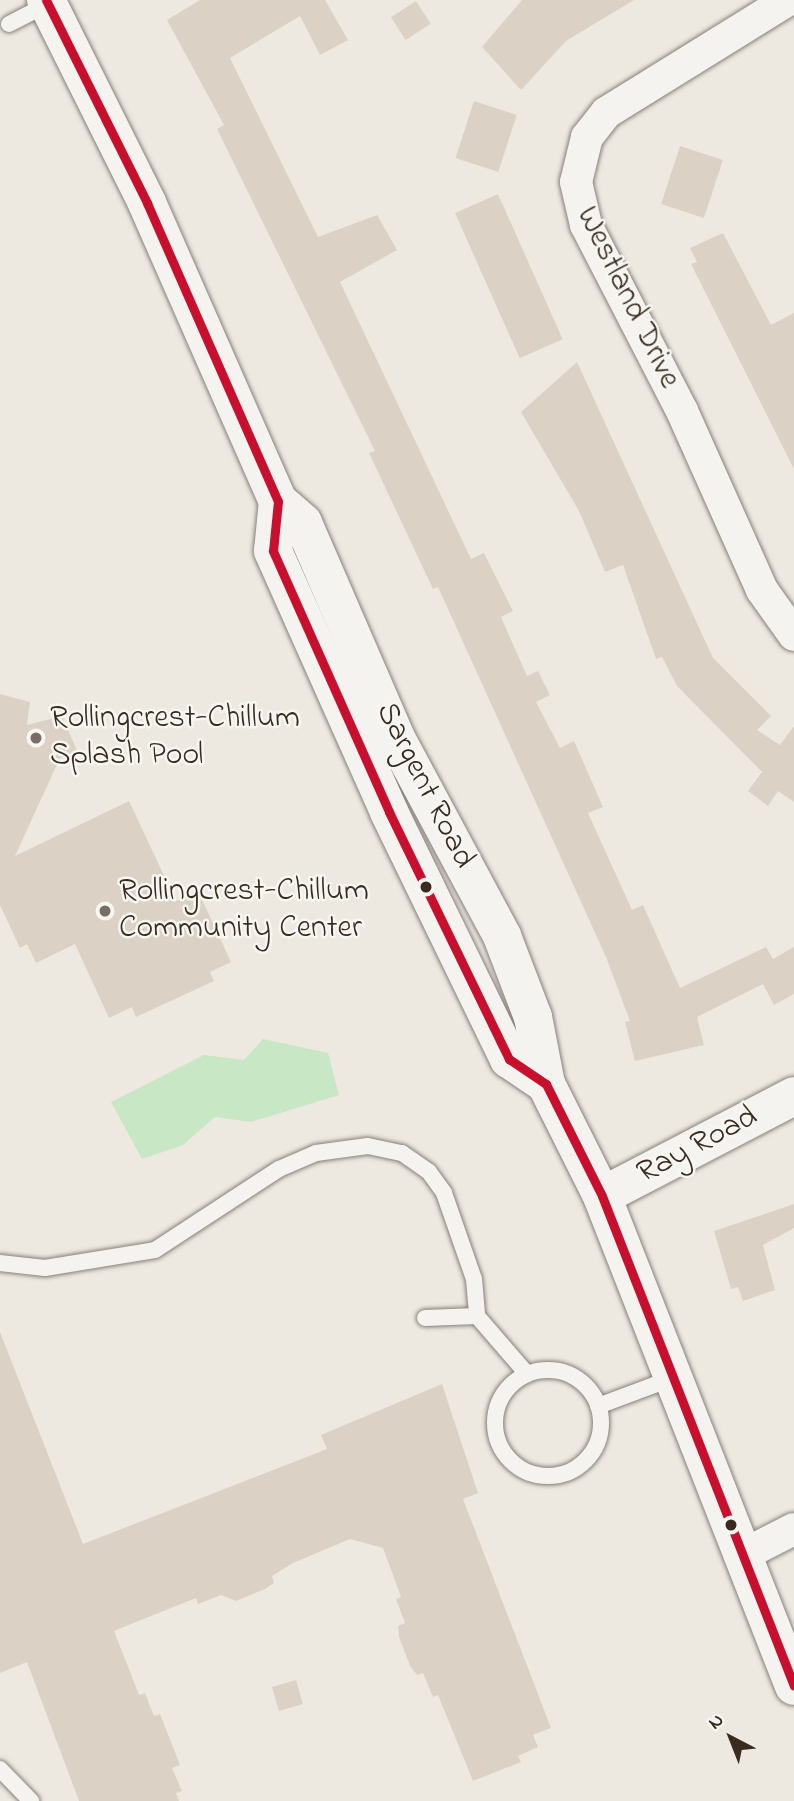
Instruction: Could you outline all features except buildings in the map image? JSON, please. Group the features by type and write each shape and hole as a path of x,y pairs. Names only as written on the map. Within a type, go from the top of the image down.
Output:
{"main road":[{"name":"Sargent Road","path":"50,1 147,203 278,501 273,551 390,812 509,1059 546,1084 602,1196 794,1686"},
{"name":"Ray Road","path":"602,1196 794,1096"}],"street":[{"name":"Westland Drive","path":"788,0 606,113 587,137 576,182 586,225 682,411 762,590 794,635"},
{"path":"743,1555 794,1529"}],"lane":[{"path":"9,24 50,1"},
{"path":"0,1263 45,1268 155,1250 279,1169 316,1153 368,1146 402,1153 429,1171 444,1193 474,1279 477,1316 527,1374"},
{"path":"425,1318 477,1316"},
{"path":"561,1371 590,1390 598,1406 598,1440 578,1467 544,1476 527,1472 512,1463 495,1432 501,1397 527,1374 561,1371"},
{"path":"598,1406 673,1378"},
{"path":"0,1769 31,1801"}],"green space":[{"path":"263,1039 328,1053 339,1095 251,1122 215,1117 183,1145 142,1159 111,1102 204,1055 244,1060"}],"transit line":[{"path":"46,0 147,203 278,501 273,551 389,812 509,1059 546,1084 602,1196 794,1686"}],"place":[{"name":"Rollingcrest-Chillum Splash Pool","path":"36,738"},
{"name":"Rollingcrest-Chillum Community Center","path":"105,911"}]}
